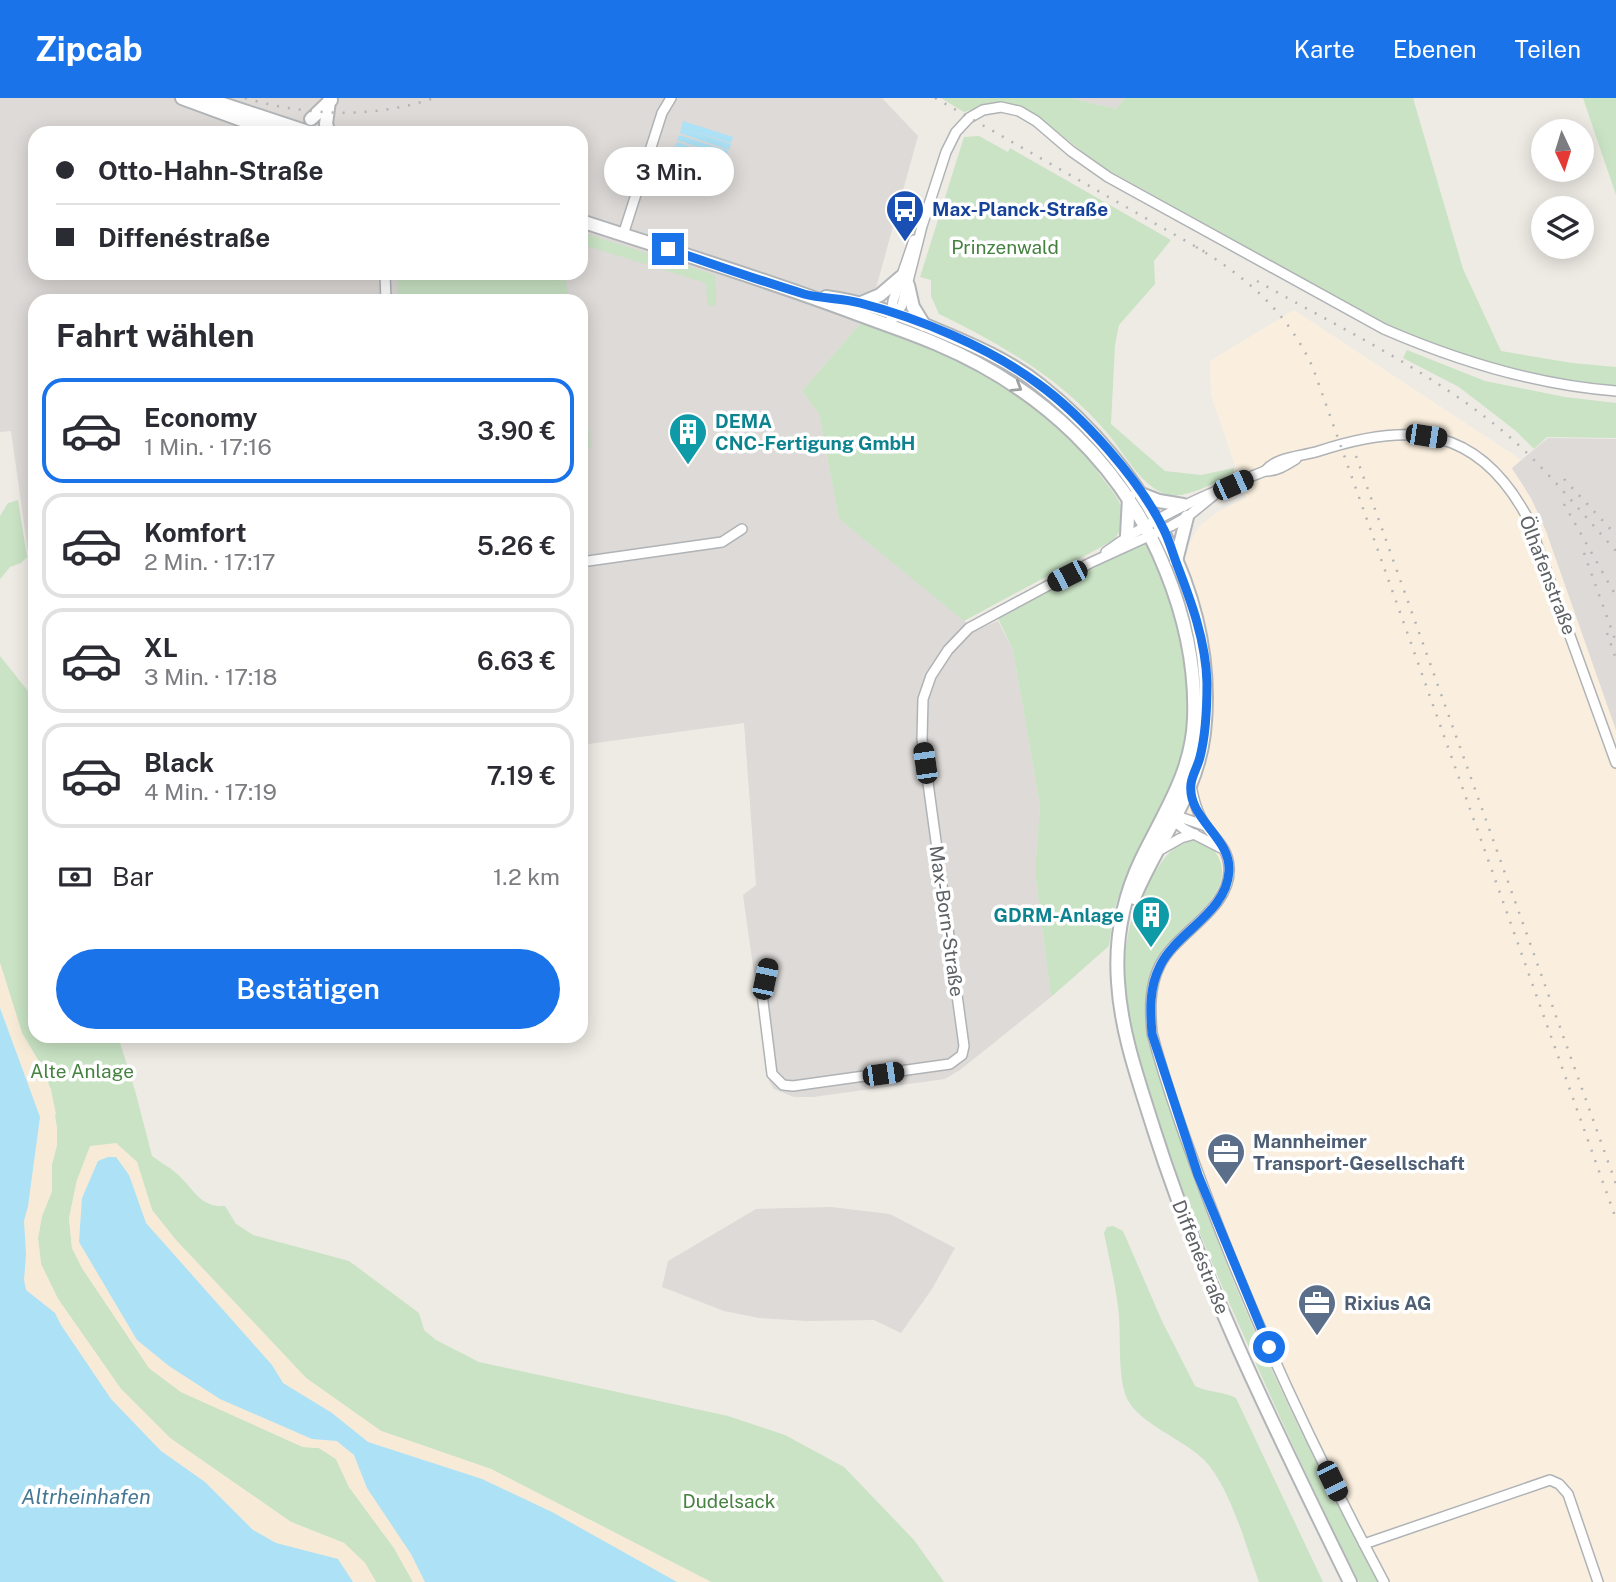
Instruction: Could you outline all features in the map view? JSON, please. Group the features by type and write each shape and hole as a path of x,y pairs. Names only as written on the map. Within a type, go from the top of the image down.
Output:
{"main road":[{"path":"182,98 258,126"},
{"path":"205,98 290,126 311,119 331,100"},
{"path":"328,126 331,100"},
{"path":"311,119 312,126"},
{"name":"Diffenéstraße","path":"588,223 807,295 924,325 1007,363 1072,412 1114,458 1176,561 1194,611 1207,680 1204,735 1191,786 1140,863 1127,896 1118,946 1120,1010 1161,1151 1224,1315 1350,1582"},
{"path":"861,303 904,281 913,307 924,325"},
{"name":"Diffenéstraße","path":"807,295 861,303 985,367 1026,393 1073,433 1135,496"},
{"path":"1127,536 1135,496 1159,501 1185,511 1176,561"},
{"name":"Diffenéstraße","path":"1124,913 1157,852 1172,816 1191,749 1194,717 1194,681 1181,614 1155,527"}],"street":[{"path":"623,234 662,113 671,98"},
{"path":"892,318 904,281 909,251 922,226 946,152 956,132 969,118 983,110 1001,107 1019,111 1036,121 1071,151 1108,177 1384,330 1505,373 1550,383 1616,391"},
{"name":"Ölhafenstraße","path":"1155,527 1219,491 1265,471 1278,469 1299,457 1365,438 1412,434 1441,439 1465,448 1496,470 1519,502 1534,533 1616,763"},
{"name":"Max-Born-Straße","path":"1090,563 1127,536 1155,527"},
{"name":"Max-Born-Straße","path":"768,964 762,993 772,1074 783,1085 793,1086 950,1064 962,1055 964,1045 922,739 924,692 933,671 947,650 970,628 1155,527"},
{"path":"588,561 722,541 742,530"},
{"path":"1191,786 1195,806 1206,826 1217,836 1230,868 1224,890 1214,905 1174,945 1160,965 1152,986 1152,1034 1198,1175 1249,1302 1312,1440 1384,1582"},
{"path":"1172,816 1206,826"},
{"path":"1172,816 1195,834 1223,849"},
{"path":"1157,852 1181,838 1195,834"},
{"path":"1364,1544 1549,1480 1559,1484 1568,1494 1598,1582"}],"shaded area":[{"path":"0,98 882,98 918,136 876,288 860,324 802,391 819,414 839,519 976,630 998,621 1013,650 1040,806 1035,871 1051,997 945,1079 813,1097 794,1097 774,1089 769,1081 743,895 756,885 744,723 588,744 588,294 28,294 28,551 11,431 0,432"},
{"path":"1070,98 1125,98 1116,109"},
{"path":"1294,310 1523,461 1512,469 1531,498 1546,531 1616,730 1616,1582 1380,1582 1344,1518 1251,1321 1193,1173 1150,1045 1145,996 1155,962 1166,946 1206,907 1216,894 1222,878 1219,857 1198,840 1182,843 1154,826 1189,719 1172,593 1198,527 1219,511 1246,498 1211,395 1210,361"},
{"path":"1548,438 1616,439 1616,730 1546,531 1531,498 1512,468"},
{"path":"831,1207 890,1214 955,1248 932,1289 901,1333 874,1320 807,1321 759,1318 724,1311 662,1287 668,1261 756,1209"}],"green space":[{"path":"941,98 1070,98 1116,109 1125,98 1413,98 1463,269 1501,351 1572,363 1616,367 1616,386 1504,366 1449,350 1396,330 1108,170 1030,113 1007,106 964,112"},
{"path":"1583,98 1616,98 1616,195 1594,130 1594,119 1590,119"},
{"name":"Prinzenwald","path":"979,136 1008,152 1010,148 1171,240 1154,261 1155,284 1119,325 1115,345 1111,424 1165,471 1201,475 1234,468 1234,473 1202,488 1176,496 1159,491 1143,478 1109,435 1072,397 1009,351 939,314 931,296 931,280 920,277 964,137"},
{"path":"588,234 715,275 716,306 708,305 706,283 588,246"},
{"path":"397,280 566,280 568,294 397,294"},
{"path":"860,324 889,330 974,367 1017,393 1057,423 1082,448 1121,506 1123,521 1114,540 964,621 839,519 819,414 802,391"},
{"path":"1407,350 1485,381 1565,397 1616,403 1616,438 1547,437 1534,449 1516,431 1459,387 1403,358"},
{"path":"18,500 27,557 21,563 10,567 0,579 0,516 8,503"},
{"path":"1151,535 1174,590 1189,688 1188,730 1180,771 1119,895 1109,946 1051,997 1035,871 1040,806 1013,650 995,612"},
{"name":"Dudelsack","path":"0,656 28,691 28,1043 120,1043 152,1156 176,1173 197,1196 209,1204 225,1206 236,1224 253,1235 349,1261 419,1313 424,1330 436,1340 479,1362 728,1416 785,1435 844,1467 914,1540 944,1582 711,1582 491,1469 381,1431 306,1378 175,1239 152,1210 137,1162 116,1143 77,1180 69,1218 72,1248 82,1268 149,1368 181,1392 303,1447 319,1448 336,1459 349,1487 394,1548 413,1582 376,1582 365,1563 344,1543 291,1522 170,1438 121,1389 58,1299 41,1264 38,1238 42,1216 52,1191 52,1164 57,1145 51,1090 41,1065 22,1033 0,963"},
{"path":"1198,840 1216,853 1222,875 1210,902 1162,951 1151,972 1146,1011 1153,1056 1207,1212 1250,1320 1299,1427 1380,1582 1359,1582 1274,1403 1185,1196 1134,1042 1125,964 1127,938 1138,900 1148,876 1152,876 1175,848"},
{"path":"1113,1226 1123,1231 1162,1321 1195,1386 1236,1398 1323,1582 1259,1582 1236,1515 1211,1468 1193,1451 1142,1417 1129,1402 1122,1382 1118,1307 1104,1233 1107,1227"}],"sand":[{"path":"0,963 22,1033 41,1065 51,1090 56,1114 57,1145 52,1164 52,1191 42,1216 38,1238 41,1264 58,1299 121,1389 170,1438 291,1522 344,1543 365,1563 376,1582 353,1582 338,1559 276,1543 253,1530 205,1482 161,1451 111,1399 55,1313 26,1290 24,1221 40,1117 0,1008"},
{"path":"116,1143 137,1162 152,1210 175,1239 306,1378 381,1431 491,1469 711,1582 677,1582 552,1512 482,1479 368,1442 332,1413 283,1383 272,1365 146,1223 129,1175 98,1161 82,1198 79,1242 137,1340 169,1366 220,1399 337,1441 354,1455 367,1488 411,1554 425,1582 413,1582 394,1548 349,1487 336,1459 319,1448 303,1447 181,1392 149,1368 82,1268 72,1248 69,1219 77,1180 90,1146"}],"water":[{"path":"683,121 733,137 731,143 682,128 731,144 729,150 680,133"},
{"path":"679,135 728,151 727,157 677,140"},
{"path":"677,142 726,158 724,163 675,147"},
{"path":"675,149 724,165 722,170 673,154"},
{"path":"672,156 722,172 720,178 670,162"},
{"name":"Altrheinhafen","path":"0,1008 40,1117 24,1221 26,1290 55,1313 111,1399 161,1451 205,1482 253,1530 276,1543 338,1559 353,1582 0,1582"},
{"path":"116,1157 129,1175 146,1223 272,1365 283,1383 332,1413 368,1442 482,1479 552,1512 677,1582 425,1582 411,1554 367,1488 354,1455 337,1441 312,1439 220,1399 169,1366 137,1340 79,1242 82,1198 98,1161"}],"railway":[{"path":"245,98 292,109 340,113 387,109 434,98"},
{"path":"935,98 1205,252"},
{"path":"1196,247 1232,271 1264,298 1291,330 1313,368 1616,1219"},
{"path":"1257,281 1412,368 1499,428 1530,456 1616,551"},
{"path":"1356,456 1616,1184"},
{"path":"1564,479 1616,535"},
{"path":"1564,504 1616,596"},
{"path":"1584,553 1616,642"},
{"path":"1607,633 1616,659"}],"place":[{"name":"Max-Planck-Straße","path":"905,243"},
{"name":"DEMA CNC-Fertigung GmbH","path":"688,466"},
{"name":"GDRM-Anlage","path":"1151,949"},
{"name":"Mannheimer Transport-Gesellschaft","path":"1226,1186"},
{"name":"Rixius AG","path":"1317,1337"}],"route":[{"path":"668,249 807,295 861,303 891,313 961,340 1007,363 1072,412 1114,458 1164,530 1194,611 1207,680 1204,735 1191,786 1195,806 1206,826 1217,836 1230,868 1224,890 1214,905 1174,945 1160,965 1152,986 1152,1034 1198,1175 1269,1347"}],"park label":[{"name":"Alte Anlage","path":"82,1071"}]}
